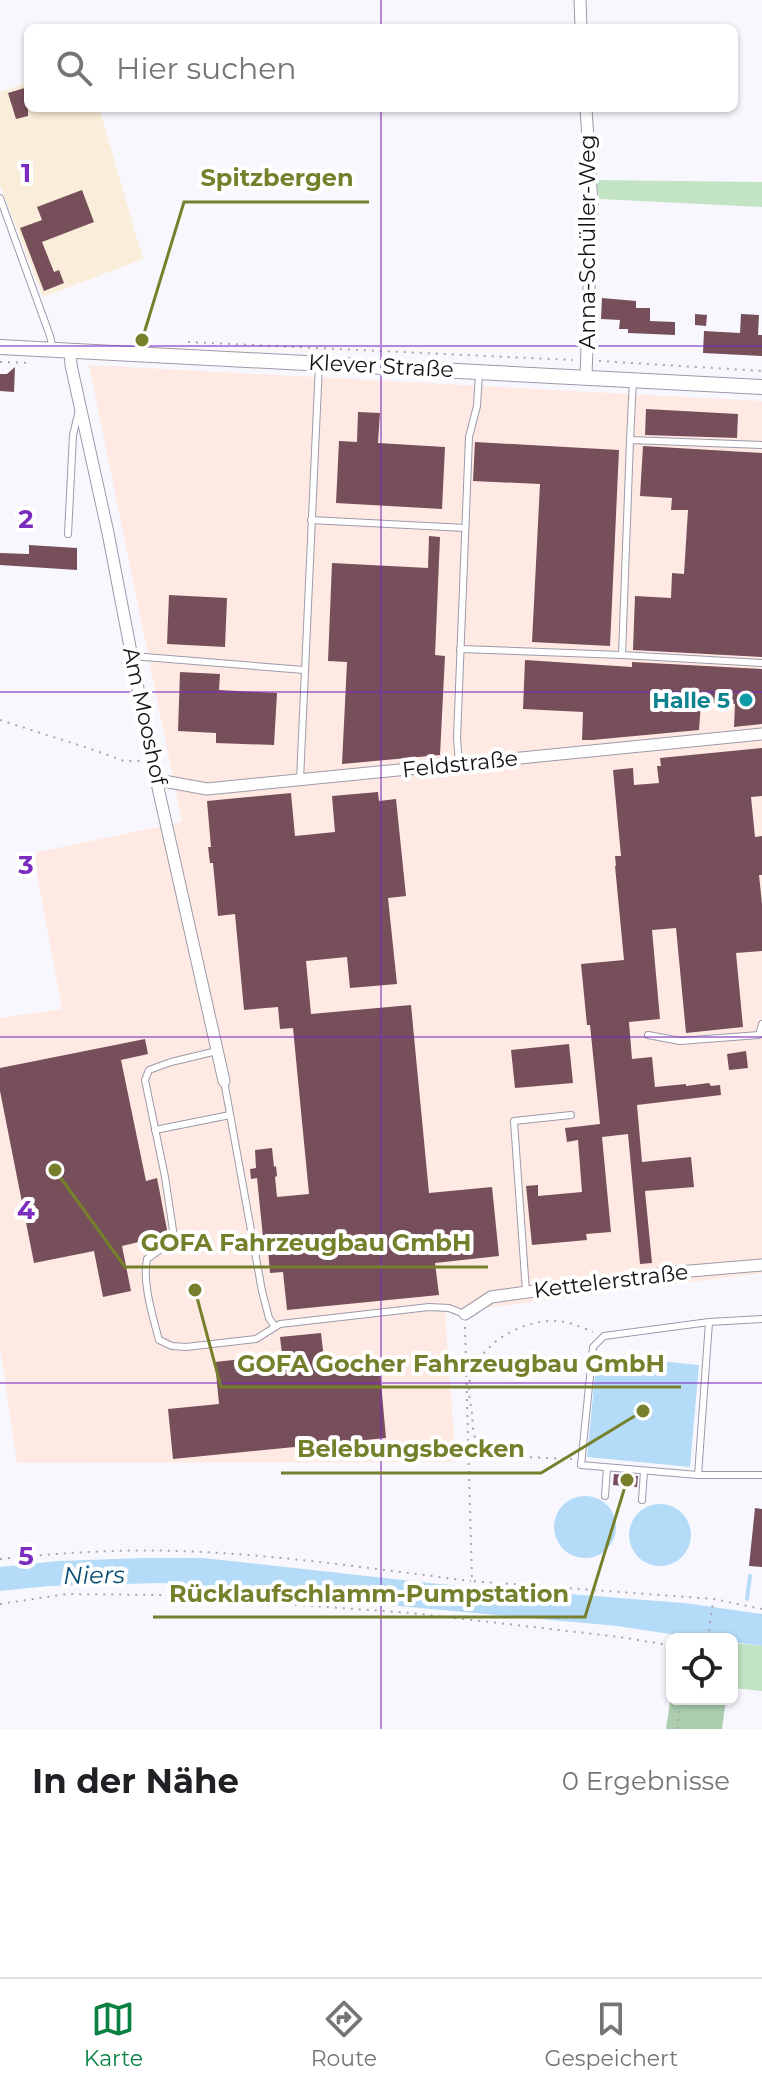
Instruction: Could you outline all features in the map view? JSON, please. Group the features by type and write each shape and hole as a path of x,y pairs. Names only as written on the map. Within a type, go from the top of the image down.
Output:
{"street":[{"path":"580,0 581,24"},
{"name":"Anna-Schüller-Weg","path":"586,112 592,205 586,376"},
{"name":"Klever Straße","path":"0,347 762,387"},
{"name":"Am Mooshof","path":"70,351 152,761 224,1081"},
{"name":"Feldstraße","path":"158,780 207,789 762,734"},
{"name":"Kettelerstraße","path":"465,1314 491,1297 666,1273 762,1265"}],"lane":[{"path":"0,198 53,350"},
{"path":"300,780 319,363"},
{"path":"459,764 457,738 469,437 477,406 479,371"},
{"path":"622,655 633,380"},
{"path":"68,534 73,435 80,407"},
{"path":"630,440 762,445"},
{"path":"311,520 465,528"},
{"path":"460,649 762,663"},
{"path":"132,656 304,670"},
{"path":"648,1035 680,1041 759,1035 762,1024"},
{"path":"217,1051 149,1070 145,1080 174,1237 147,1259 145,1268 159,1340 172,1346 186,1347 256,1339 280,1324 429,1307 449,1308 465,1314"},
{"path":"224,1081 262,1291 269,1318 275,1327"},
{"path":"155,1130 230,1115"},
{"path":"526,1292 514,1121 571,1115"},
{"path":"762,1319 709,1322 604,1336 593,1347 581,1460 581,1465 607,1468 698,1475 762,1475"},
{"path":"698,1475 709,1322"},
{"path":"605,1496 607,1468"},
{"path":"642,1500 644,1471"}],"path":[{"path":"178,342 762,371"},
{"path":"0,720 124,761 152,761"},
{"path":"465,1314 472,1581"},
{"path":"581,1460 500,1453 482,1448 475,1439 470,1377 495,1341 510,1331 536,1323 560,1321 604,1336"},
{"path":"0,1559 60,1553 177,1550 269,1557 472,1581 714,1599 762,1609"},
{"path":"0,1604 67,1594 158,1595 411,1613 666,1645"},
{"path":"709,1633 714,1599"},
{"path":"677,1729 680,1705"}],"shaded area":[{"path":"24,83 24,112 100,112 143,259 43,297 0,185 0,92"},
{"path":"89,365 762,401 762,1273 445,1313 456,1462 17,1463 0,1347 0,1018 62,1009 33,853 182,822"}],"green space":[{"path":"596,180 762,182 762,207 599,199"},
{"path":"738,1643 762,1646 762,1691 738,1689"},
{"path":"670,1705 725,1705 722,1729 666,1729"}],"water":[{"path":"597,1355 699,1365 690,1467 587,1457"},
{"path":"585,1496 597,1498 607,1505 614,1515 614,1539 607,1549 597,1556 585,1558 573,1556 563,1549 556,1539 554,1527 556,1515 563,1505 573,1498"},
{"path":"660,1504 672,1506 682,1513 689,1523 689,1547 682,1557 672,1564 660,1566 648,1564 638,1557 631,1547 629,1535 631,1523 638,1513 648,1506"},
{"name":"Niers","path":"203,1558 439,1584 684,1603 762,1614 762,1646 738,1643 738,1633 666,1633 240,1588 160,1583 49,1586 0,1591 0,1567 58,1561"}],"building":[{"path":"24,88 24,112 28,112 28,116 16,119 8,93"},
{"path":"82,190 94,222 42,242 54,272 59,270 64,283 44,291 20,228 42,220 37,207"},
{"path":"602,298 636,301 636,308 650,308 650,321 675,322 675,335 628,333 628,329 619,329 620,320 601,319"},
{"path":"695,314 707,315 706,326 695,325"},
{"path":"741,314 759,315 758,335 762,335 762,356 703,353 704,331 740,333"},
{"path":"15,367 14,392 0,391 0,374 7,374"},
{"path":"646,409 738,414 737,438 645,435"},
{"path":"358,412 380,413 378,443 445,447 442,509 336,503 339,441 357,442"},
{"path":"475,442 619,450 610,646 532,642 540,484 473,481"},
{"path":"643,446 762,453 762,657 633,650 635,596 671,598 672,573 684,574 688,510 671,510 672,498 640,496"},
{"path":"429,536 440,537 435,655 445,656 440,755 342,764 347,662 328,661 332,563 428,568"},
{"path":"29,545 77,548 77,570 0,565 0,553 29,554"},
{"path":"169,595 227,598 225,647 167,644"},
{"path":"525,660 632,667 632,662 762,669 762,724 734,727 735,704 701,703 699,730 582,740 583,712 523,709"},
{"path":"180,672 220,674 219,690 277,693 274,745 216,743 216,733 178,731"},
{"path":"762,748 762,796 751,797 755,837 762,836 762,875 759,875 762,951 736,953 743,1027 686,1033 676,928 652,930 660,1019 629,1022 632,1059 652,1057 655,1087 720,1085 721,1095 637,1105 642,1162 691,1157 694,1187 645,1191 652,1263 640,1264 628,1134 602,1137 611,1232 586,1234 587,1240 532,1245 526,1186 538,1185 538,1196 582,1192 578,1140 567,1142 565,1128 600,1124 581,964 624,960 615,866 615,856 621,856 613,770 633,768 634,785 659,783 657,766 661,766 660,758"},
{"path":"378,792 379,801 396,799 406,896 388,898 397,984 350,988 347,957 306,961 311,1014 411,1005 429,1193 492,1187 499,1256 435,1263 439,1295 287,1310 283,1272 270,1273 257,1178 251,1179 250,1169 256,1168 255,1150 272,1148 277,1197 309,1194 293,1028 280,1029 278,1007 244,1010 235,914 218,916 213,863 210,863 208,847 211,847 207,801 291,793 295,836 335,832 332,796"},
{"path":"145,1039 148,1054 121,1060 146,1181 157,1178 168,1235 122,1246 131,1291 103,1297 94,1251 34,1263 0,1091 0,1068"},
{"path":"569,1044 573,1083 515,1088 511,1050"},
{"path":"746,1051 748,1068 729,1070 727,1054"},
{"path":"321,1333 325,1367 379,1361 386,1438 173,1459 168,1409 219,1404 215,1362 242,1359 243,1375 284,1371 280,1337"},
{"path":"614,1474 638,1476 637,1487 613,1485"},
{"path":"755,1508 762,1509 762,1567 749,1566"}],"waterway":[{"path":"747,1599 750,1576"}],"place":[{"name":"Spitzbergen","path":"142,340"},
{"name":"Halle 5","path":"746,700"},
{"name":"GOFA Fahrzeugbau GmbH","path":"55,1170"},
{"name":"GOFA Gocher Fahrzeugbau GmbH","path":"195,1290"},
{"name":"Belebungsbecken","path":"643,1411"},
{"name":"Rücklaufschlamm-Pumpstation","path":"627,1480"}]}
